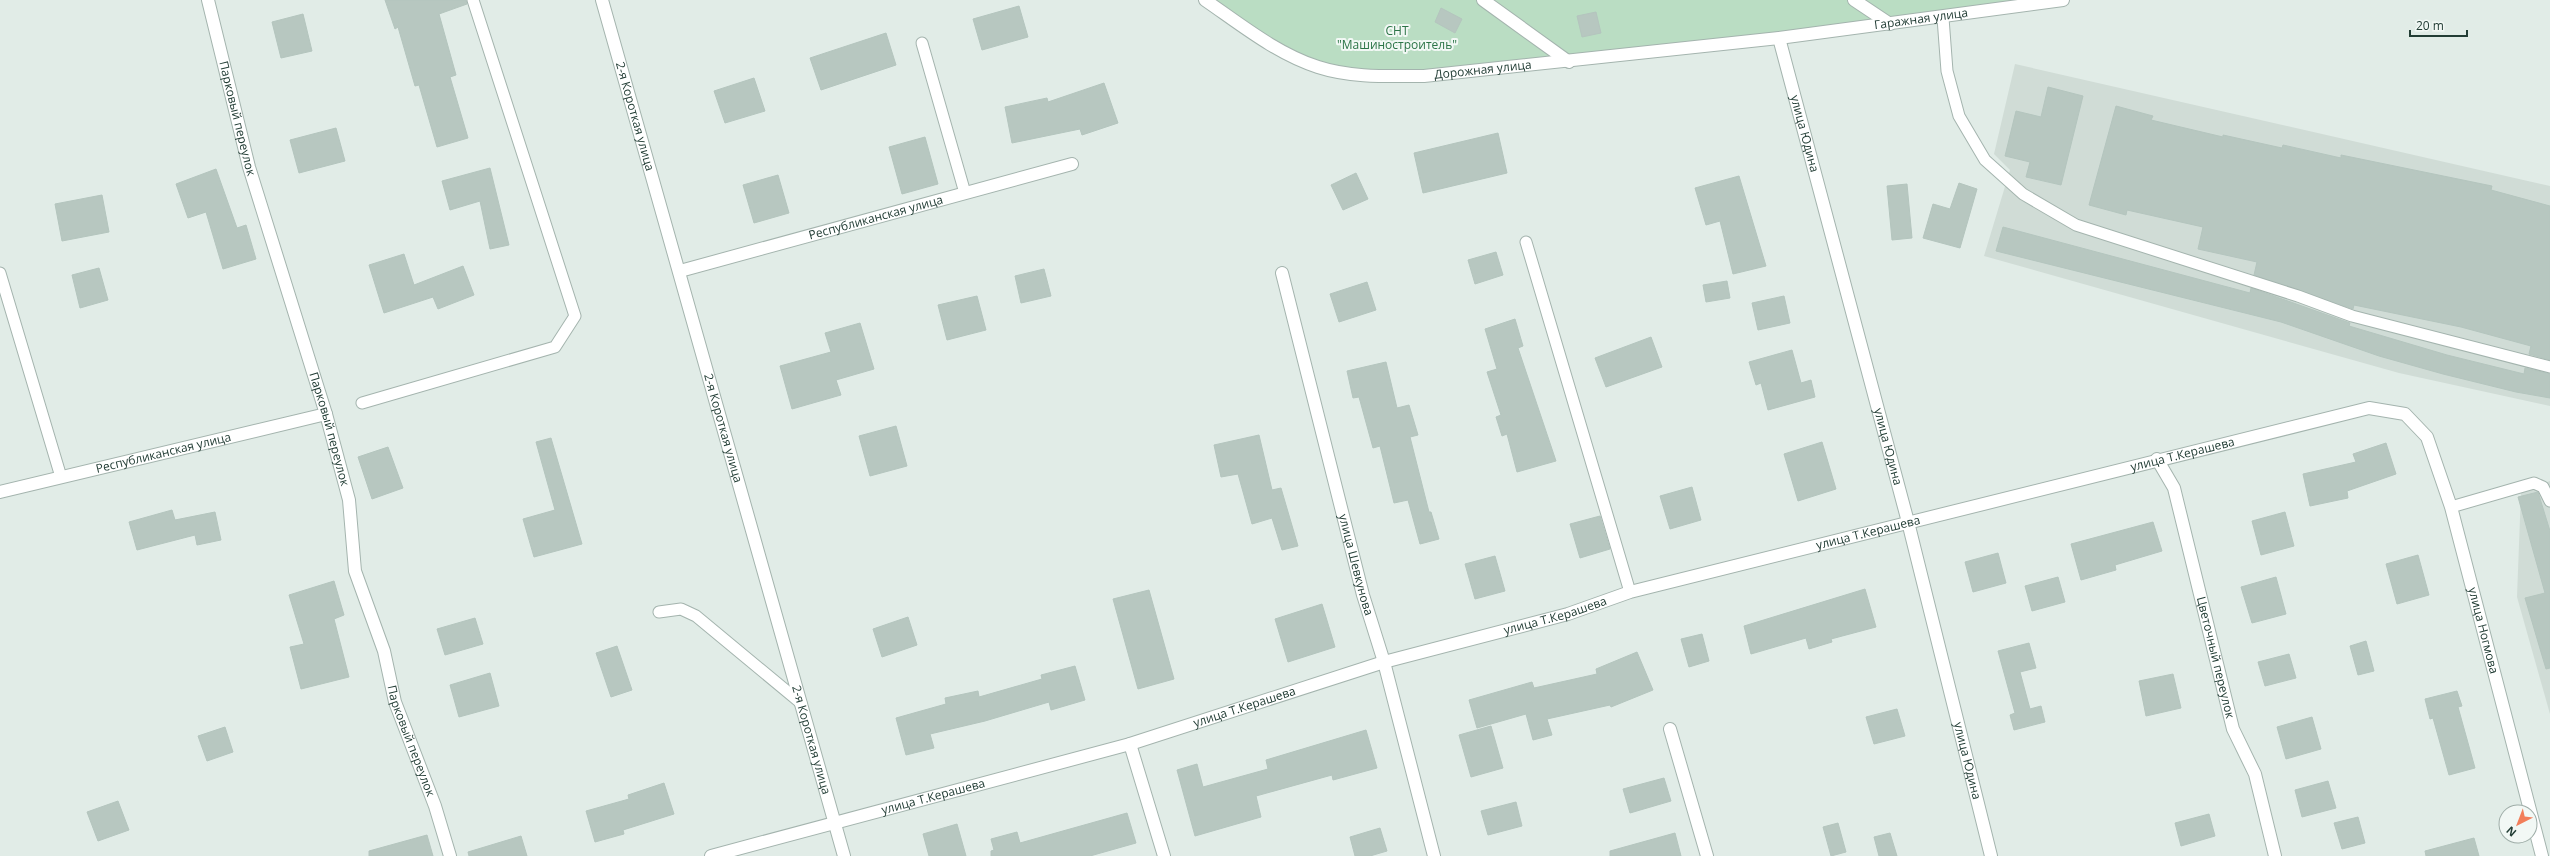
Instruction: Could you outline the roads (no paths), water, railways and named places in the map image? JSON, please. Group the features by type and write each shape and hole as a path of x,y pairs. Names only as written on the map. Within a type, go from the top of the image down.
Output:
{"street":[{"name":"Парковый переулок","path":"208,0 249,168 326,414 349,500 355,571 384,651 395,702 435,806 450,856"},
{"name":"2-я Короткая улица","path":"602,0 680,271 844,856"},
{"name":"Дорожная улица","path":"1205,0 1258,36 1299,59 1318,67 1343,73 1379,76 1424,76 1569,62 1779,38"},
{"path":"1483,0 1569,62"},
{"path":"1854,0 1890,24"},
{"name":"Гаражная улица","path":"1779,38 1943,18 2063,0"},
{"name":"улица Юдина","path":"1779,38 1908,522 1991,856"},
{"name":"Республиканская улица","path":"680,271 1072,164"},
{"name":"улица Шевкунова","path":"1282,273 1363,595 1384,662 1434,856"},
{"name":"улица Т.Керашева","path":"711,856 1130,744 1384,662 1568,614 1630,592 2369,408 2405,414"},
{"name":"Республиканская улица","path":"0,492 326,414"},
{"name":"улица Ногмова","path":"2405,414 2427,438 2451,507 2542,856"},
{"name":"Цветочный переулок","path":"2157,460 2174,488 2233,729 2255,774 2275,856"},
{"path":"1670,729 1707,856"},
{"path":"1130,744 1164,856"}],"lane":[{"path":"362,403 555,347 575,316 473,0"},
{"path":"1943,18 1947,71 1959,116 1985,160 2023,194 2076,225 2298,296 2352,316 2550,367"},
{"path":"922,43 965,193"},
{"path":"1526,242 1630,592"},
{"path":"0,274 61,477"},
{"path":"2451,507 2534,483 2543,487 2550,502"},
{"path":"659,612 681,609 696,616 801,703"}],"park label":[{"name":"СНТ \"Машиностроитель\"","path":"1397,38"}]}
